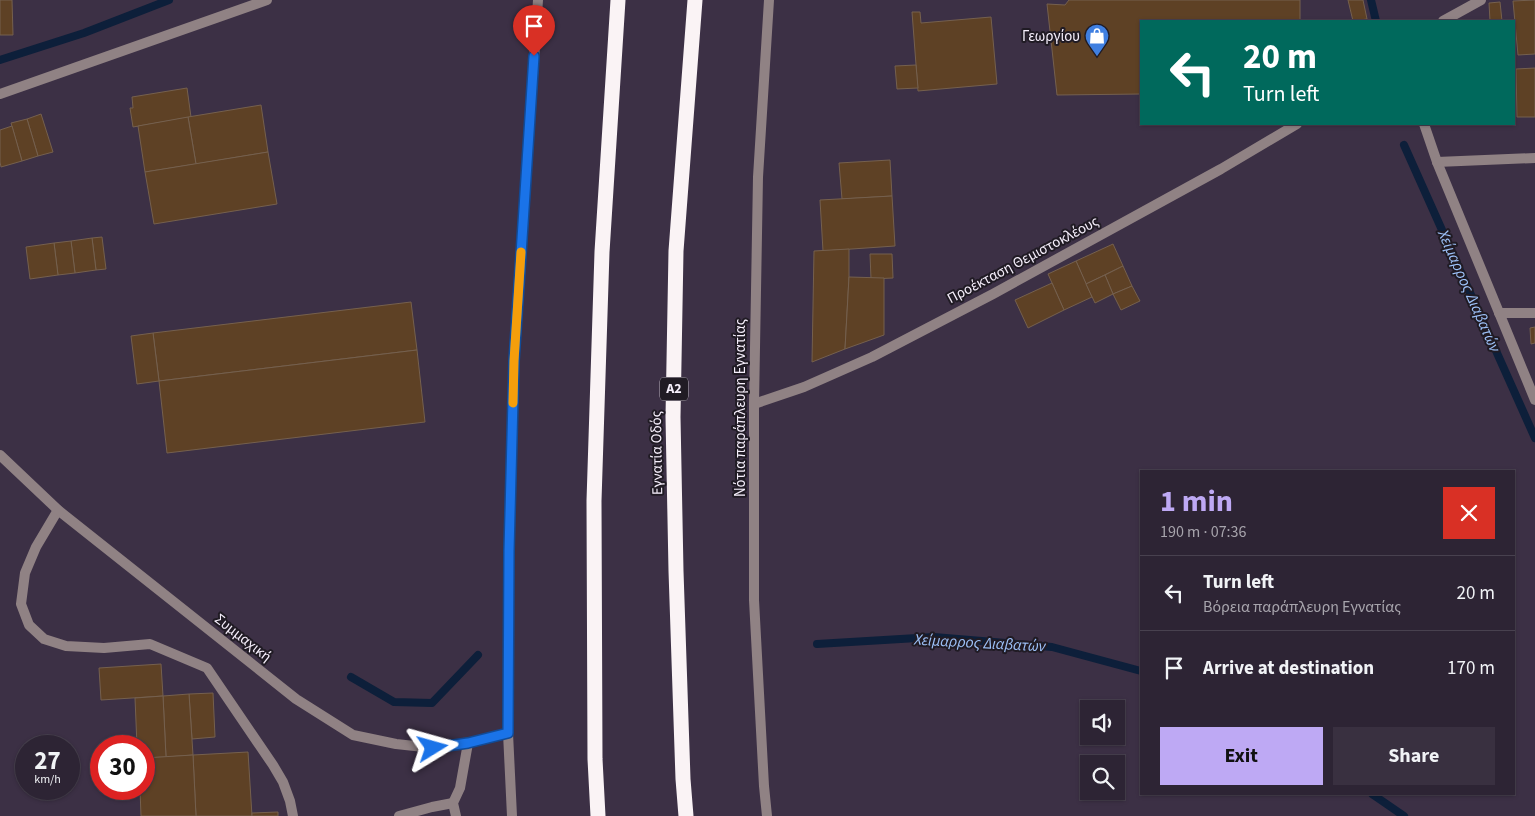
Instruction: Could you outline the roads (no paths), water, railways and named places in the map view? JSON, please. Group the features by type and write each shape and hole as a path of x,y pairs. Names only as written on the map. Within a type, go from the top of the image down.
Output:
{"highway":[{"path":"598,816 595,759 594,501 602,252 618,0"},
{"name":"Εγνατία Οδός","path":"686,816 683,779 673,417 676,252 694,0"}],"street":[{"path":"0,94 267,0"},
{"path":"512,816 508,733 514,361 538,0"},
{"name":"Νότια παράπλευρη Εγνατίας","path":"767,816 754,600 754,404 758,177 769,0"},
{"path":"1445,20 1481,0"},
{"name":"Προέκταση Θεμιστοκλέους","path":"754,404 804,387 841,371 984,299 1295,125"},
{"path":"1424,125 1437,162 1535,400"},
{"path":"1437,162 1535,158"},
{"path":"1499,313 1535,313"},
{"name":"Συμμαχική","path":"0,455 58,510 296,699 353,735 396,744 433,748 468,743 508,733"},
{"path":"58,510 36,547 25,573 21,604 29,625 44,639 66,646 104,648 150,644 207,668 283,782 293,816"},
{"path":"456,816 453,803 460,788 468,743"},
{"path":"399,816 453,803"}],"waterway":[{"path":"0,60 84,33 169,0"},
{"name":"Χείμαρρος Διαβατών","path":"1371,0 1376,20"},
{"name":"Χείμαρρος Διαβατών","path":"1404,145 1535,438"},
{"name":"Χείμαρρος Διαβατών","path":"817,644 934,637 1052,647 1140,671"},
{"path":"351,677 394,702 432,703 478,655"},
{"name":"Χείμαρρος Διαβατών","path":"1373,795 1404,816"}],"place":[{"name":"Γεωργίου","path":"1097,57"}]}
